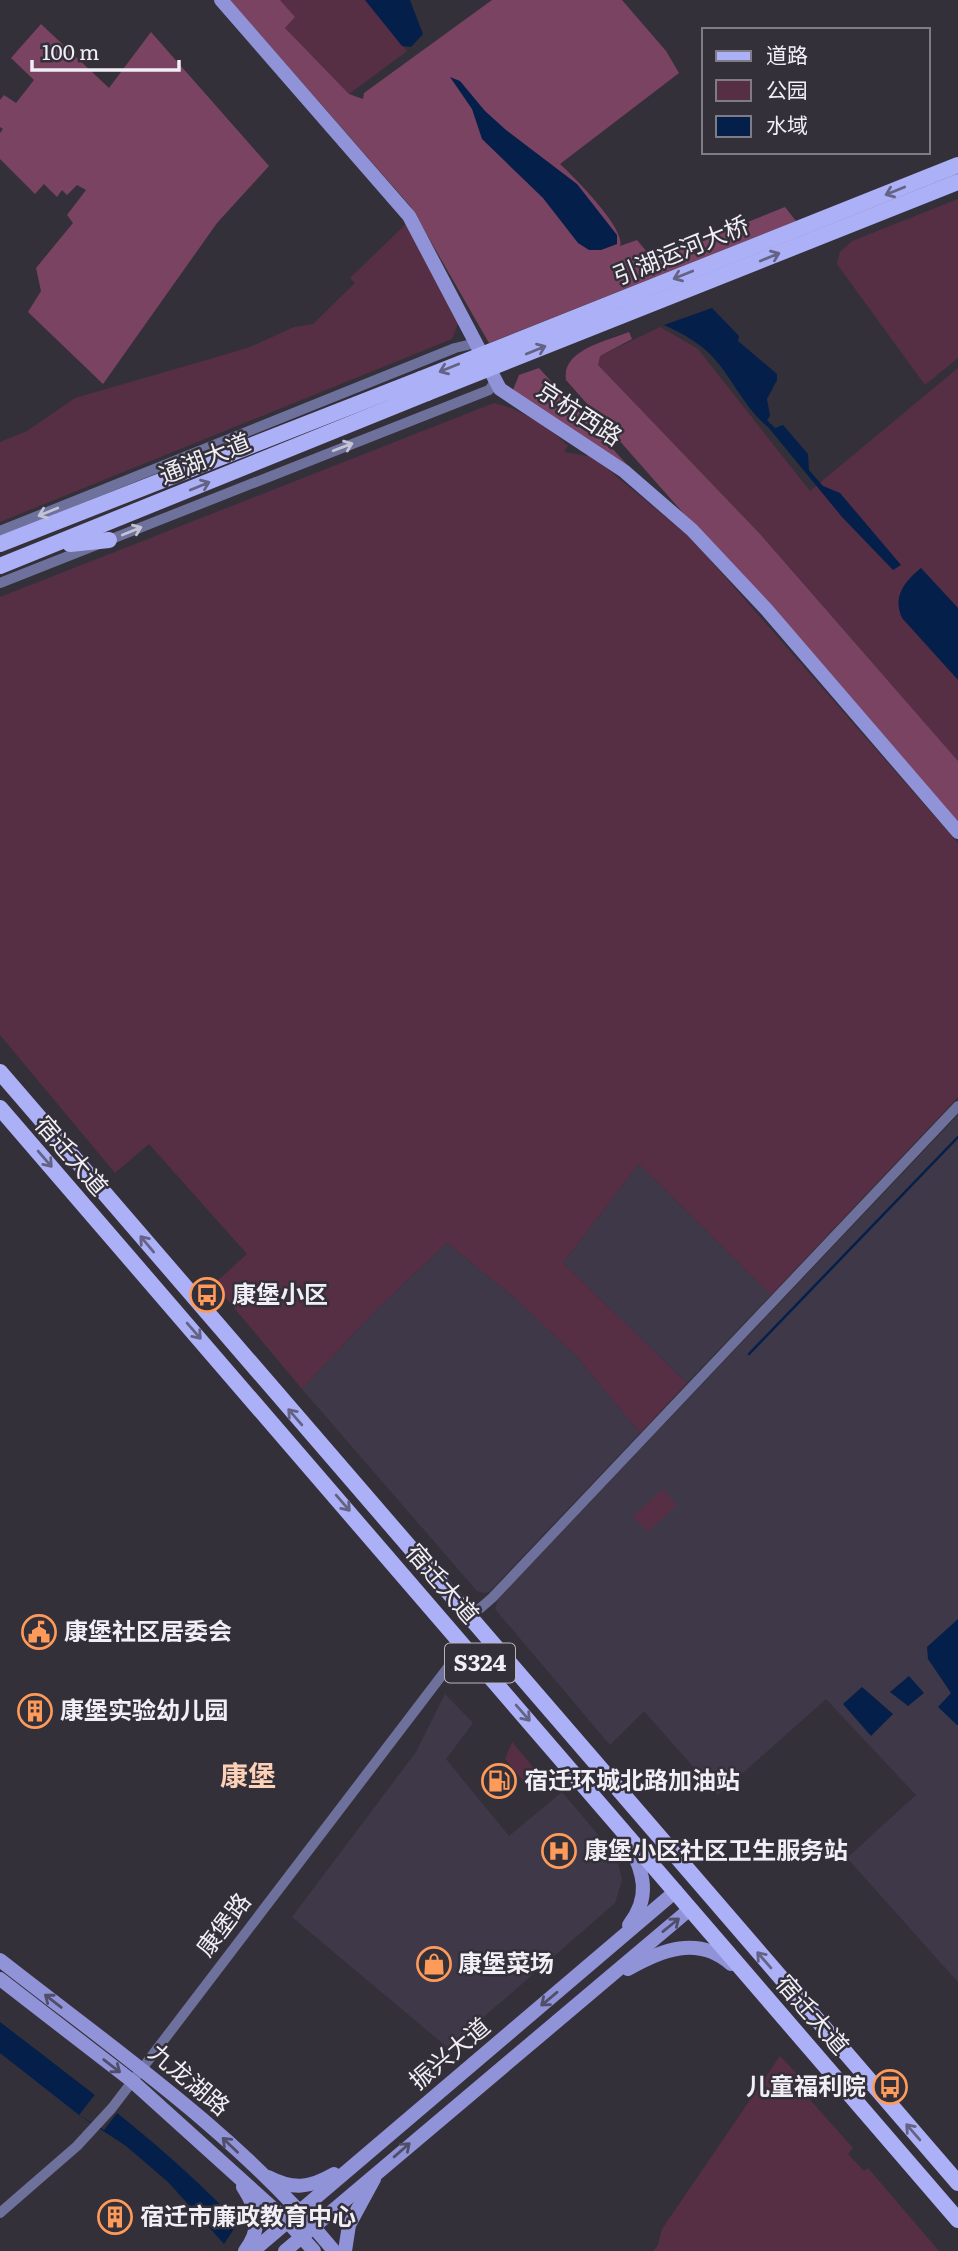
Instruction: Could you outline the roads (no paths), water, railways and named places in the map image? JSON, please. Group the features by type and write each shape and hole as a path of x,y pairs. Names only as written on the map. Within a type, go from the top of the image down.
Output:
{"main road":[{"name":"京杭西路","path":"221,0 410,216 495,382 518,402 624,471 692,530 767,610 958,832"},
{"name":"引湖运河大桥","path":"424,386 958,165"},
{"name":"引湖运河大桥","path":"424,386 958,182"},
{"name":"通湖大道","path":"0,544 424,386"},
{"name":"通湖大道","path":"0,566 424,386"},
{"path":"47,547 109,540"},
{"name":"宿迁大道","path":"0,1072 958,2183"},
{"name":"宿迁大道","path":"0,1108 958,2220"},
{"path":"581,1972 629,1924 637,1914 644,1894 641,1868 602,1805"},
{"name":"振兴大道","path":"253,2251 676,1891"},
{"name":"振兴大道","path":"285,2251 590,1990 690,1909"},
{"path":"590,1990 659,1952 679,1947 719,1954 762,1992"},
{"name":"九龙湖路","path":"0,1960 189,2105 259,2172 293,2216 302,2236 314,2251"},
{"name":"九龙湖路","path":"0,1979 132,2081 235,2174 293,2216 314,2226 334,2251"},
{"path":"259,2172 279,2183 307,2186 362,2158"},
{"path":"345,2251 349,2225 380,2169"},
{"path":"235,2174 250,2198 257,2224 255,2236 245,2251"}],"street":[{"path":"0,531 455,348 476,343"},
{"path":"0,583 489,390 495,382"},
{"path":"469,1618 492,1598 958,1106"},
{"name":"康堡路","path":"0,2213 86,2137 132,2081 465,1645"}],"water":[{"path":"365,0 410,0 423,34 411,47 402,46"},
{"path":"450,77 460,81 485,111 506,130 577,184 617,235 617,244 601,250 589,250 578,243 543,198 482,139 472,109"},
{"path":"712,308 739,336 738,341 777,374 777,380 767,399 770,416 767,420 775,428 783,425 808,454 809,470 823,486 840,493 901,565 893,570 842,517 753,412 712,357 693,341 664,325"},
{"path":"921,568 958,608 958,680 902,618 899,610 902,590"},
{"path":"958,1619 957,1725 938,1707 951,1693 928,1659 927,1647"},
{"path":"909,1676 924,1693 908,1706 890,1692"},
{"path":"862,1687 893,1714 871,1736 843,1704"},
{"path":"0,2022 124,2118 211,2195 238,2223 224,2244 168,2182 126,2146 79,2115 0,2053"}],"waterway":[{"path":"749,1354 958,1137"}],"place":[{"name":"康堡小区","path":"207,1295"},
{"name":"康堡社区居委会","path":"39,1632"},
{"name":"康堡实验幼儿园","path":"35,1711"},
{"name":"宿迁环城北路加油站","path":"499,1781"},
{"name":"康堡小区社区卫生服务站","path":"559,1851"},
{"name":"康堡菜场","path":"434,1964"},
{"name":"儿童福利院","path":"890,2087"},
{"name":"宿迁市廉政教育中心","path":"115,2217"}],"district":[{"name":"康堡","path":"248,1776"}]}
